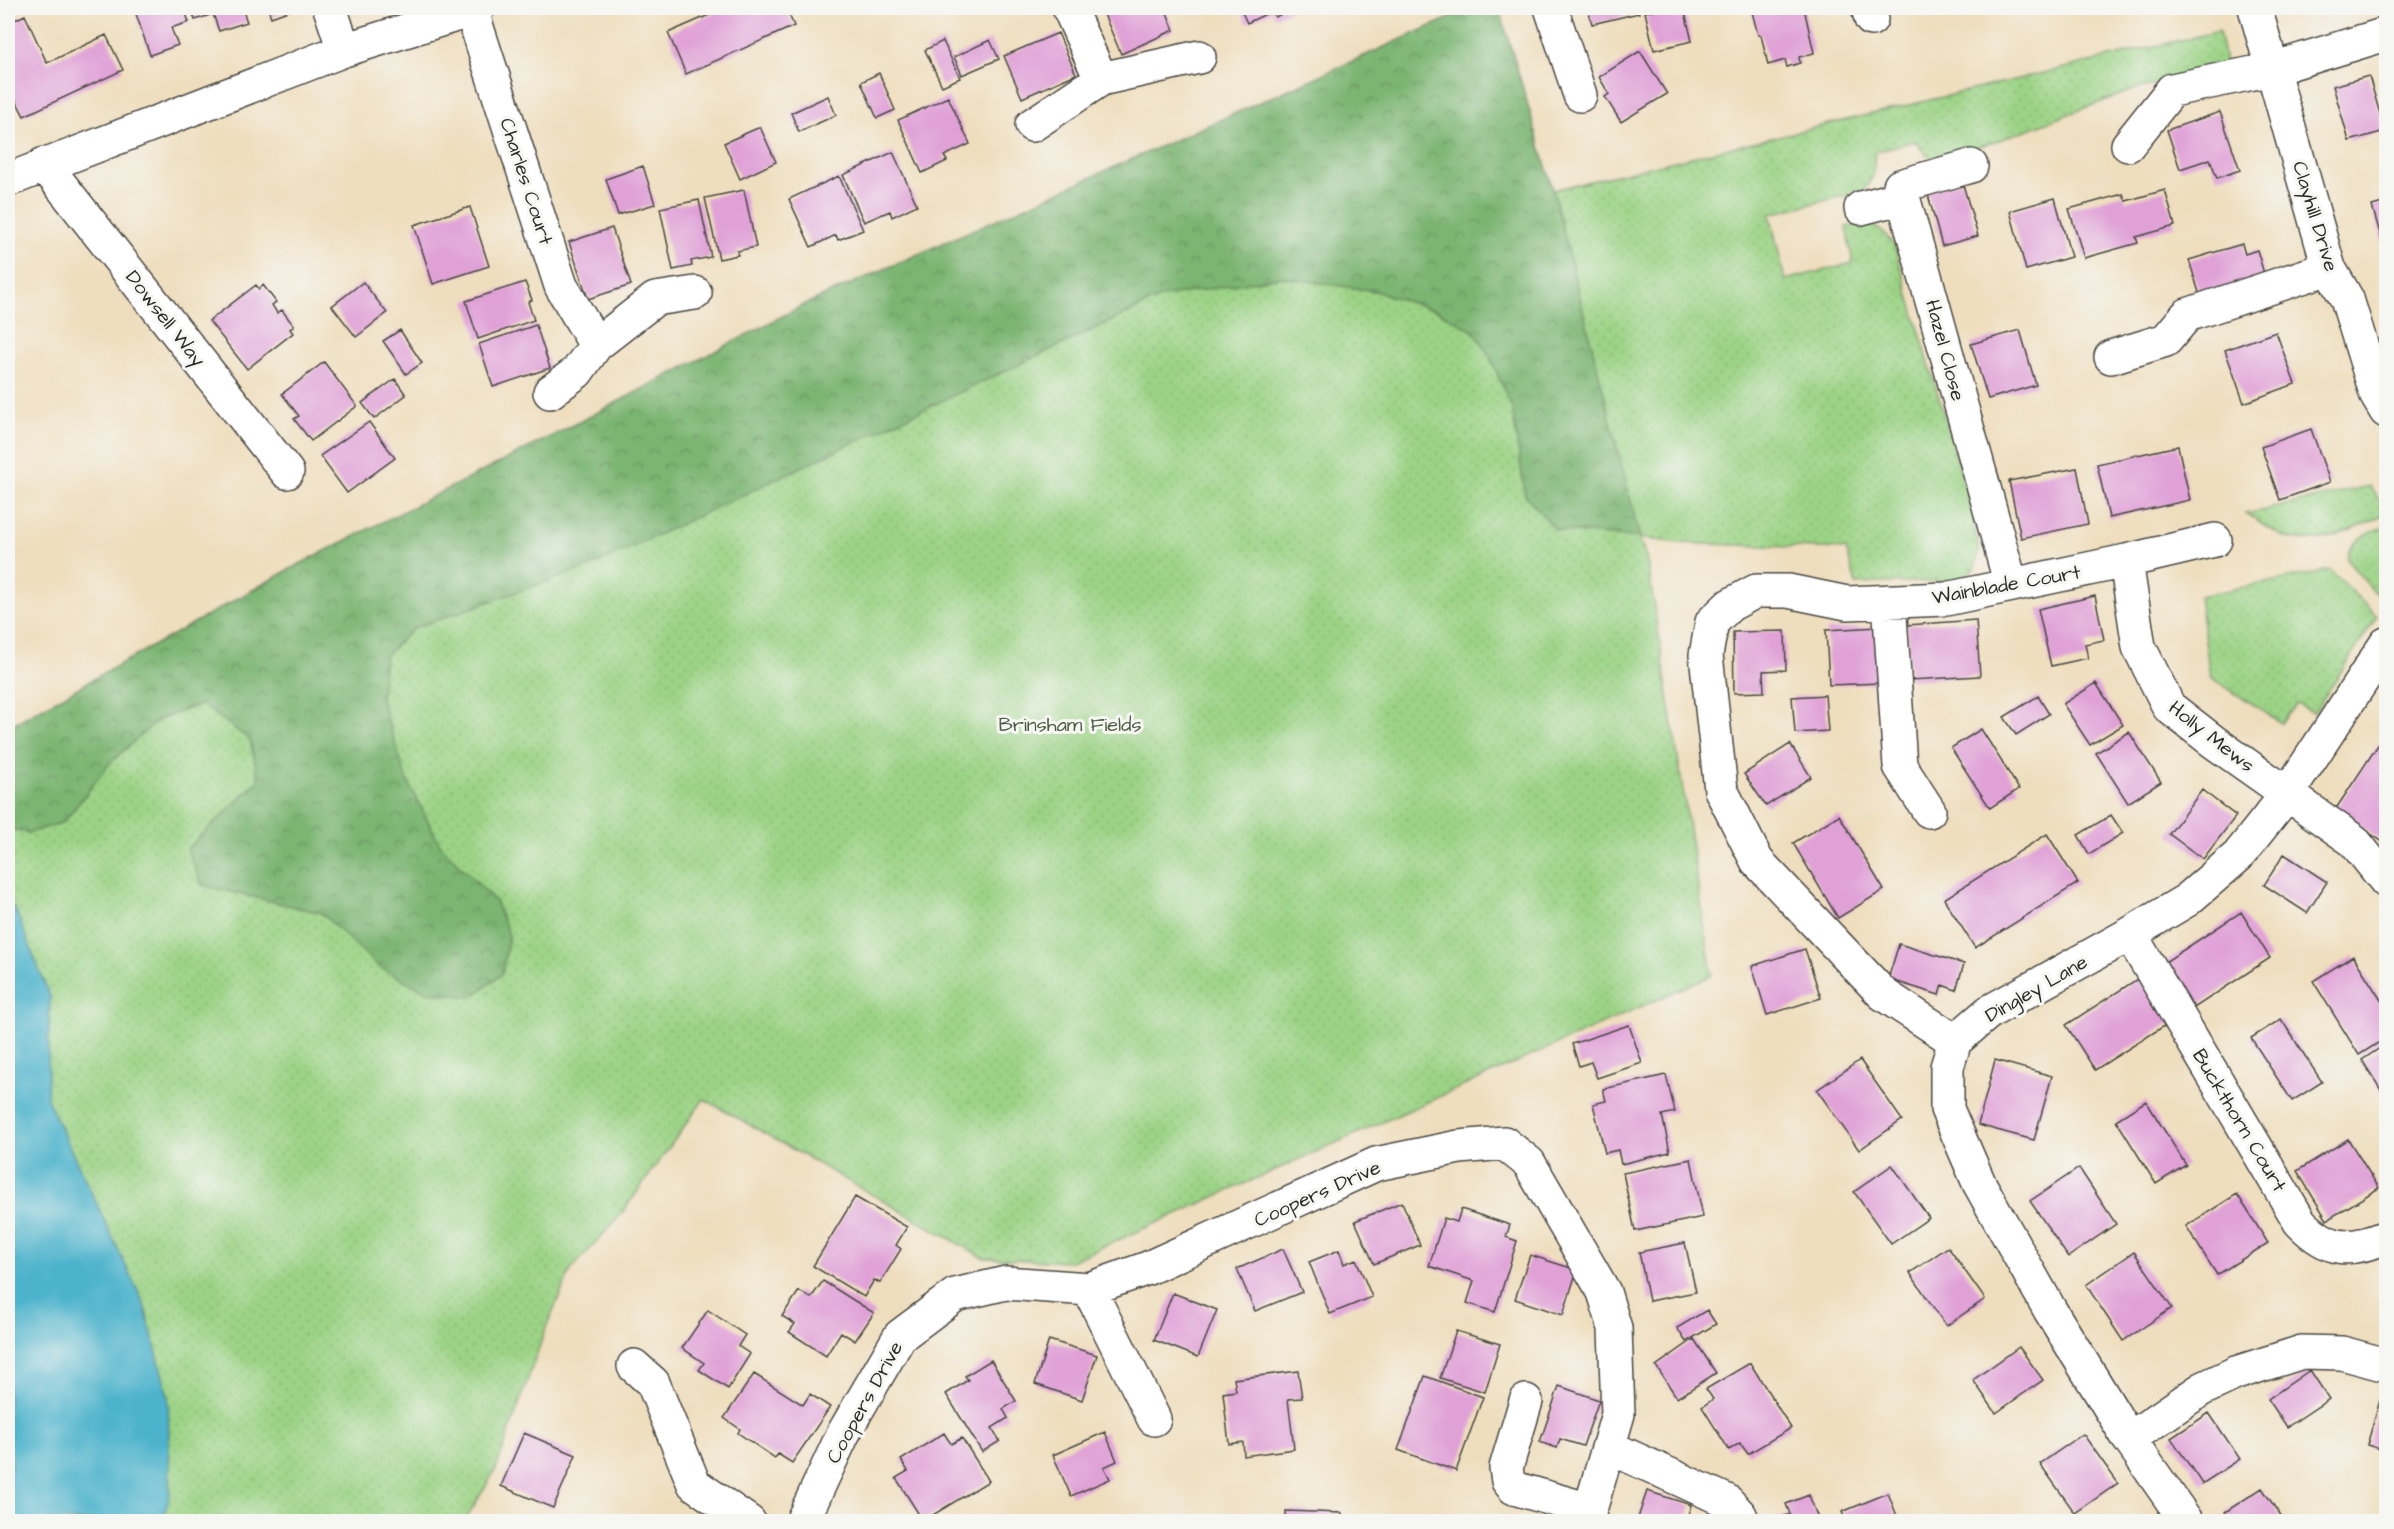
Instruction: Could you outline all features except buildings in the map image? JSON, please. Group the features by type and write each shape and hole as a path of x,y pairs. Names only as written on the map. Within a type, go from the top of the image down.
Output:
{"street":[{"path":"330,8 344,50"},
{"path":"8,180 44,164 344,50 474,8"},
{"name":"Charles Court","path":"474,8 561,286 596,345"},
{"path":"1069,8 1101,79"},
{"path":"1551,8 1580,95"},
{"path":"2255,8 2270,60"},
{"path":"2128,145 2172,90 2270,60 2386,34"},
{"path":"1032,125 1101,79 1199,57"},
{"name":"Clayhill Drive","path":"2270,60 2329,268 2347,299 2377,396 2386,411"},
{"name":"Dowsell Way","path":"44,164 287,472"},
{"path":"1861,208 1903,197 1900,186 1971,165"},
{"name":"Hazel Close","path":"1903,197 2011,585"},
{"path":"2110,357 2166,340 2187,315 2329,268"},
{"path":"550,392 577,372 596,345 655,299 695,293"},
{"name":"Wainblade Court","path":"1955,1041 1883,994 1757,861 1721,790 1706,655 1712,622 1730,605 1756,591 1788,591 1847,603 1946,599 2215,540"},
{"name":"Holly Mews","path":"2126,561 2139,647 2169,707 2214,742 2288,793"},
{"path":"1890,601 1900,766 1929,811"},
{"name":"Dingley Lane","path":"1955,1041 1989,1012 2187,900 2238,856 2288,793 2386,644"},
{"path":"2288,793 2354,841 2386,881"},
{"name":"Buckthorn Court","path":"2130,934 2300,1222 2316,1238 2338,1247 2365,1245 2386,1237"},
{"path":"1955,1041 1947,1067 1947,1109 1979,1183 2050,1310 2128,1439 2187,1521"},
{"name":"Coopers Drive","path":"802,1521 843,1434 900,1336 955,1295 1006,1283 1089,1288 1148,1268 1376,1164 1459,1147 1504,1143 1529,1164 1604,1292 1615,1328 1618,1414 1590,1510 1514,1488 1508,1481 1506,1467 1526,1401"},
{"path":"1089,1288 1154,1419"},
{"path":"2128,1439 2202,1389 2236,1373 2302,1352 2342,1353 2386,1365"},
{"path":"634,1366 653,1383 694,1484 749,1521"},
{"path":"1609,1447 1727,1501 1743,1521"}],"green space":[{"name":"Brinsham Fields","path":"1472,8 1499,8 1553,190 2219,31 2226,67 2133,90 1994,142 1941,157 1928,157 1915,141 1875,152 1873,176 1864,191 1770,214 1785,280 1853,263 1846,227 1868,224 1878,228 1894,244 1973,514 1979,552 1975,568 1964,577 1944,581 1856,584 1846,549 1679,543 1640,538 1647,561 1712,975 1069,1262 984,1258 704,1099 622,1213 571,1270 547,1325 496,1469 465,1521 8,1521 8,727 292,568 806,304"},
{"path":"1472,8 1499,8 1553,190 1640,538 1556,530 1525,495 1512,408 1490,357 1475,332 1438,311 1375,291 1280,277 1162,297 594,565 414,628 385,656 381,699 406,778 441,846 495,901 509,935 502,974 472,997 427,992 379,967 321,913 202,885 187,849 259,780 250,740 201,704 158,720 109,764 64,822 28,833 8,828 8,727 292,568 806,304"},
{"path":"2369,486 2383,505 2381,516 2345,532 2320,539 2294,539 2282,536 2246,514"},
{"path":"2386,525 2386,601 2374,592 2347,560 2356,542"},
{"path":"2330,570 2377,616 2314,713 2297,704 2281,723 2210,677 2199,596"}],"water":[{"path":"8,902 15,909 50,997 47,1099 144,1304 168,1396 170,1493 163,1521 8,1521 8,1470 12,1462 8,1452"}]}
